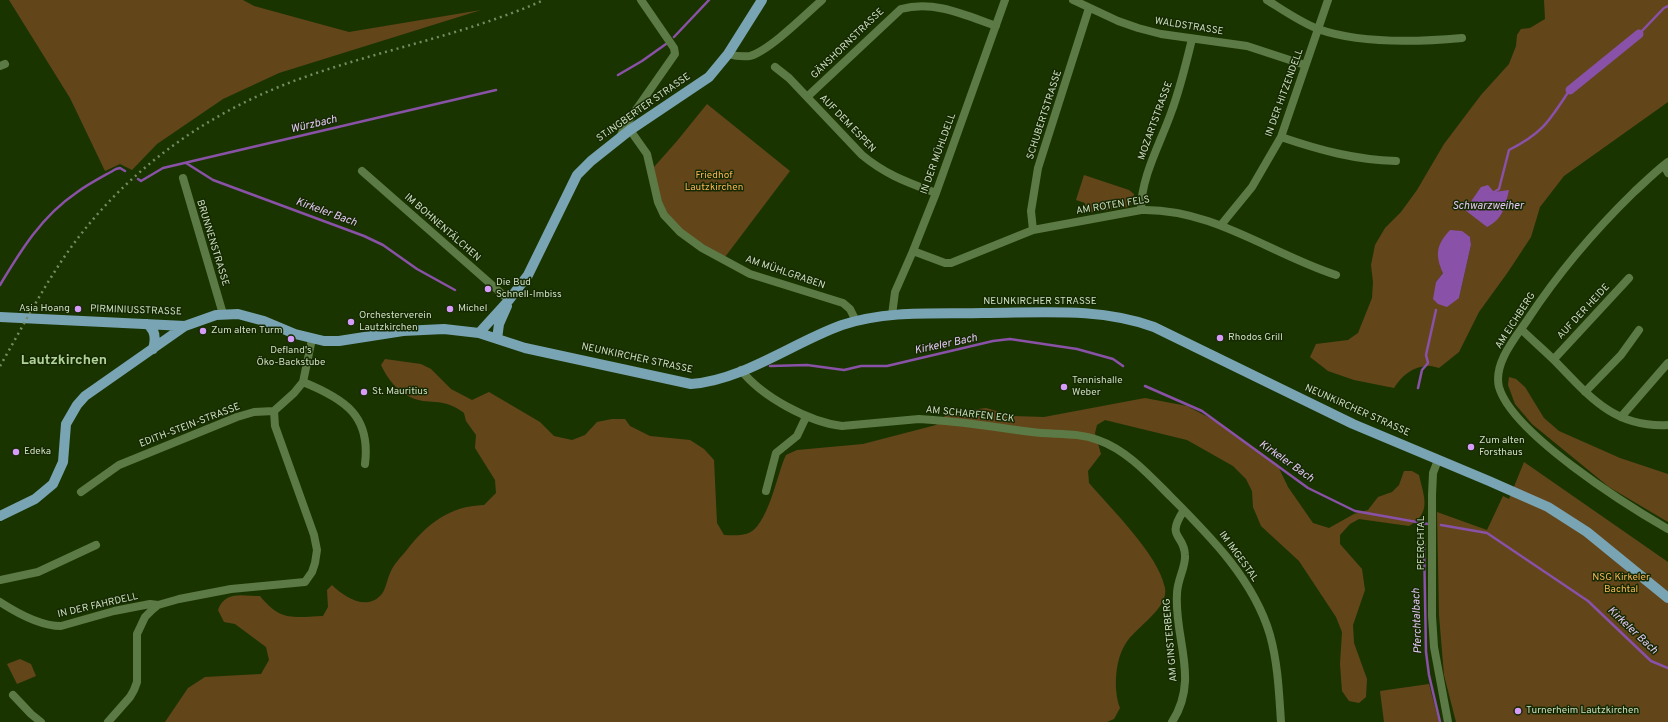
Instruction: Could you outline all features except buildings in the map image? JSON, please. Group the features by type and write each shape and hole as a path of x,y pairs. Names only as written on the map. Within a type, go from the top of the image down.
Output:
{"main road":[{"name":"ST.INGBERTER STRASSE","path":"479,333 509,300 535,262 562,201 577,175 591,161 630,130 709,77 728,54 762,0"},
{"name":"ST.INGBERTER STRASSE","path":"497,339 499,324 509,300"},
{"name":"NEUNKIRCHER STRASSE","path":"479,333 525,348 691,384 713,381 840,326 856,321 892,315 1073,312 1102,314 1136,321 1172,335 1315,406 1531,499 1561,515 1603,545 1668,598"},
{"name":"PIRMINIUSSTRASSE","path":"0,317 185,326 223,314 251,317 312,339 339,341 432,328 479,333"},
{"path":"147,324 151,327 155,336 153,349"},
{"path":"0,516 35,499 53,484 63,462 66,424 77,404 85,396 185,326"}],"street":[{"path":"620,138 624,126 675,54 670,42 641,0"},
{"path":"728,54 739,56 756,53 773,42 822,0"},
{"name":"IN DER MÜHLDELL","path":"892,315 895,292 936,193 1005,0"},
{"name":"WALDSTRASSE","path":"1073,0 1138,28 1160,34 1247,46 1305,66"},
{"path":"1267,0 1318,29 1354,37 1405,41 1462,38"},
{"name":"IN DER HITZENDELL","path":"1221,225 1252,187 1281,137 1328,0"},
{"name":"GÄNSHORNSTRASSE","path":"807,97 901,9 913,5 935,4 996,26"},
{"name":"SCHUBERTSTRASSE","path":"1033,230 1032,211 1038,168 1089,8"},
{"name":"MOZARTSTRASSE","path":"1141,210 1141,197 1148,172 1178,92 1192,39"},
{"name":"AUF DEM ESPEN","path":"775,67 874,165 895,177 936,193"},
{"name":"AM MÜHLGRABEN","path":"630,130 647,154 658,202 664,215 680,232 702,248 750,274 843,303 850,308 856,321"},
{"path":"1281,137 1337,154 1375,160 1396,161"},
{"path":"1666,163 1668,173"},
{"name":"AM EICHBERG","path":"1666,163 1588,238 1553,281 1505,355 1499,375 1499,385 1508,405 1526,426 1581,472 1624,503 1668,529"},
{"name":"IM BOHNENTÄLCHEN","path":"362,171 509,300"},
{"name":"BRUNNENSTRASSE","path":"183,178 223,314"},
{"name":"AM ROTEN FELS","path":"913,251 945,263 951,263 1033,230 1141,210 1172,212 1221,225 1293,259 1336,275"},
{"name":"AUF DER HEIDE","path":"1554,359 1629,278"},
{"path":"1521,329 1554,359 1585,392 1599,404 1621,417 1643,424 1668,425"},
{"path":"1585,392 1621,355 1639,330"},
{"path":"274,411 294,393 303,382 312,339"},
{"path":"1621,417 1668,363"},
{"name":"AM SCHARFEN ECK","path":"741,370 752,383 806,417 842,426 919,419 1033,432 1080,435 1108,444"},
{"path":"303,382 324,391 358,417 364,430 367,442 365,464"},
{"name":"EDITH-STEIN-STRASSE","path":"81,492 111,470 126,462 237,417 254,412 274,411"},
{"name":"IN DER FAHRDELL","path":"0,602 35,620 54,626 61,626 114,611 150,604 158,605 192,596 265,585 296,585 309,579 315,563 317,550 314,535 275,426 274,411"},
{"path":"766,491 776,453 797,436 806,417"},
{"name":"IM IMGESTAL","path":"1108,444 1135,463 1203,528 1229,560 1252,594 1269,634 1275,659 1281,722"},
{"name":"PFERCHTAL","path":"1438,460 1434,473 1432,494 1432,616 1434,647 1448,722"},
{"name":"AM GINSTERBERG","path":"1172,722 1184,697 1186,680 1176,594 1178,579 1185,556 1184,548 1176,534 1177,521 1184,510"},
{"path":"0,580 38,572 96,545"},
{"path":"108,722 130,697 137,682 137,634 145,617 158,605"},
{"path":"13,695 41,722"}],"green space":[{"path":"9,0 243,0 254,6 349,32 481,10 279,73 223,99 157,144 132,170 120,164 105,171 70,98"},
{"path":"1544,0 1668,0 1668,102 1564,176 1540,207 1531,237 1479,312 1459,352 1439,368 1432,366 1419,367 1407,373 1394,388 1354,380 1328,371 1310,357 1316,344 1348,340 1358,333 1372,298 1373,282 1371,265 1375,245 1385,228 1401,212 1417,190 1444,144 1481,95 1509,64 1516,46 1517,35 1521,29 1530,28 1545,19","holes":["1470,237 1471,245 1459,298 1436,282"]},
{"name":"Friedhof Lautzkirchen","path":"707,104 790,171 725,257 690,236 668,215 662,201 654,167"},
{"path":"1084,175 1129,190 1134,194 1131,205 1128,207 1086,213 1085,203 1076,200"},
{"path":"385,359 421,364 431,369 451,389 472,400 489,392 540,422 554,436 572,440 585,435 597,422 612,419 625,419 630,426 650,436 690,440 704,449 714,460 717,523 724,535 743,535 754,530 766,512 786,455 797,450 863,444 936,425 948,413 986,408 1013,416 1044,417 1145,398 1187,406 1223,425 1277,464 1288,487 1313,523 1329,528 1354,514 1368,510 1378,497 1392,492 1399,485 1404,471 1412,471 1419,475 1424,497 1424,510 1421,516 1409,526 1359,519 1350,524 1340,535 1340,544 1362,569 1365,590 1353,625 1354,643 1367,679 1366,697 1359,703 1349,701 1342,691 1340,664 1342,632 1336,617 1299,561 1261,526 1253,507 1252,491 1246,479 1233,466 1187,440 1105,420 1097,425 1095,433 1101,454 1088,471 1089,483 1144,547 1161,575 1165,588 1165,595 1162,603 1151,617 1131,637 1122,650 1119,657 1116,675 1116,692 1120,708 1114,719 1107,722 165,722 188,688 205,677 261,674 269,660 266,647 235,624 224,622 218,610 225,599 241,595 260,596 274,610 281,614 295,617 323,616 328,607 327,590 332,585 354,600 368,602 374,600 384,591 392,568 414,541 431,525 449,513 471,506 484,505 496,493 495,480 475,448 476,435 466,421 464,413 449,405 417,400 405,394 393,384 383,370 381,365"},
{"path":"1509,377 1516,379 1525,387 1544,418 1559,431 1620,458 1668,474 1668,522 1609,487 1532,424 1515,404 1508,385"},
{"name":"NSG Kirkeler Bachtal","path":"1524,462 1668,562 1668,722 1456,722 1444,675 1439,615 1437,512 1487,530 1503,496 1509,499"},
{"path":"20,659 31,664 36,676 17,684 7,664"},
{"path":"1429,684 1439,722 1384,722 1380,691"}],"water":[{"name":"Schwarzweiher","path":"1488,185 1494,192 1509,190 1500,216 1487,227 1465,210 1481,187"},
{"path":"1450,230 1462,231 1470,237 1471,245 1459,298 1447,307 1438,304 1433,299 1436,282 1443,273 1440,267 1438,250 1445,235"}],"waterway":[{"name":"Würzbach","path":"674,37 709,0"},
{"path":"1639,34 1664,8 1668,6"},
{"path":"1570,90 1639,34"},
{"name":"Würzbach","path":"618,75 642,61 666,44"},
{"name":"Würzbach","path":"138,179 141,181 163,168 496,90"},
{"path":"1491,194 1499,189 1509,150 1521,144 1538,132 1569,91"},
{"name":"Kirkeler Bach","path":"186,163 213,180 364,236 383,245 417,269 455,290"},
{"name":"Würzbach","path":"0,285 33,234 53,212 76,193 116,169 120,168 125,171"},
{"path":"1418,388 1422,370 1428,363 1426,355 1436,310"},
{"name":"Kirkeler Bach","path":"770,366 807,365 844,370 861,366 887,366 993,341 1010,339 1077,349 1113,359 1123,366"},
{"name":"Kirkeler Bach","path":"1145,386 1202,411 1308,488 1355,511 1428,524"},
{"name":"Kirkeler Bach","path":"1441,525 1487,533 1588,601 1651,661 1668,668"},
{"name":"Pferchtalbach","path":"1424,543 1426,652 1429,675 1440,722"}],"railway":[{"path":"0,366 49,280 90,223 115,195 143,170 172,146 203,125 236,107 305,77 455,32 515,12 544,0"}],"place":[{"name":"Die Bud Schnell-Imbiss","path":"488,289"},
{"name":"Asia Hoang","path":"78,309"},
{"name":"Michel","path":"450,309"},
{"name":"Orchesterverein Lautzkirchen","path":"351,322"},
{"name":"Zum alten Turm","path":"203,331"},
{"name":"Rhodos Grill","path":"1220,338"},
{"name":"Defland's Öko-Backstube","path":"291,339"},
{"name":"Tennishalle Weber","path":"1064,387"},
{"name":"St. Mauritius","path":"364,392"},
{"name":"Zum alten Forsthaus","path":"1471,447"},
{"name":"Edeka","path":"16,452"},
{"name":"Turnerheim Lautzkirchen","path":"1518,711"}],"district":[{"name":"Lautzkirchen","path":"64,361"}]}
